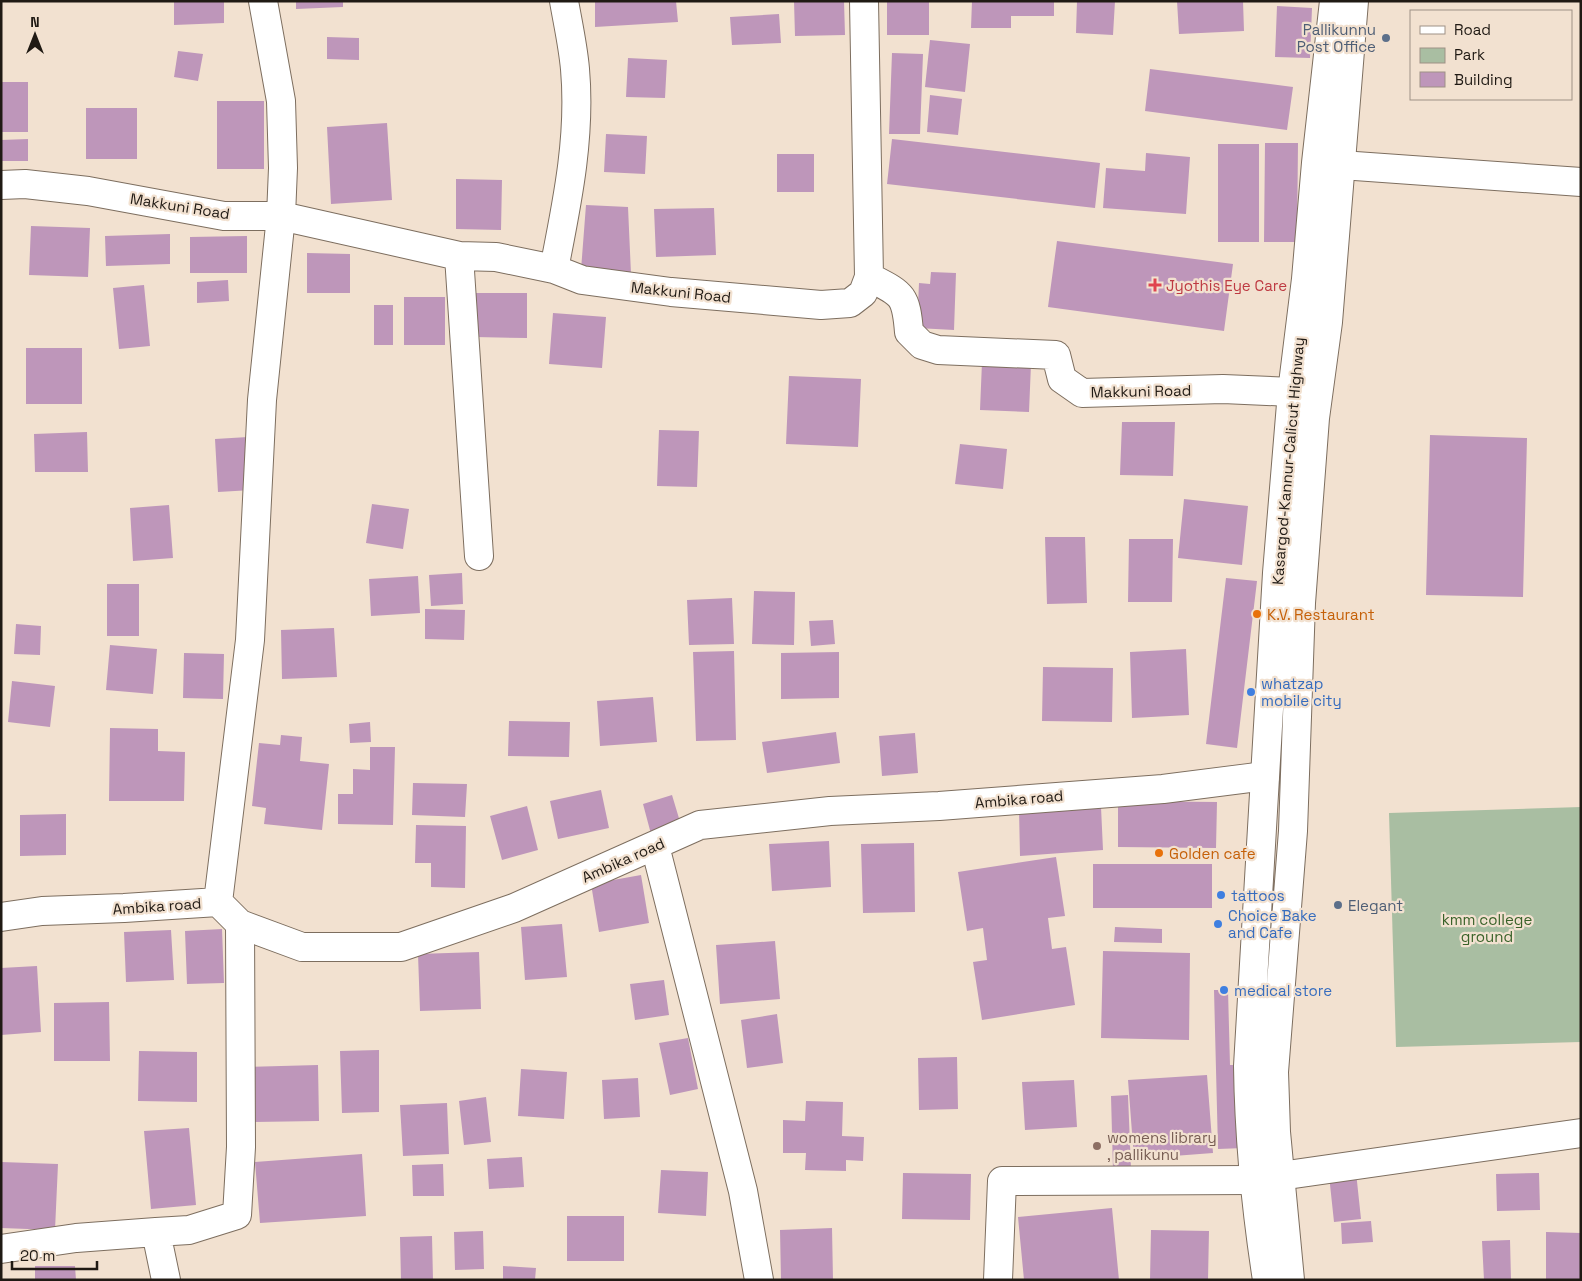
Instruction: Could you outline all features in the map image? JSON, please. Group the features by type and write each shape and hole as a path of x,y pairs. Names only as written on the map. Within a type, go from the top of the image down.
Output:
{"main road":[{"path":"218,902 250,640 262,400 282,216 283,168 280,102 263,1"},
{"path":"554,269 570,187 576,131 575,69 564,1"},
{"path":"864,1 869,277"},
{"name":"Kasargod-Kannur-Calicut Highway","path":"1267,1280 1267,1178 1292,831 1301,602 1315,418 1328,322 1329,164 1334,1"},
{"name":"Kasargod-Kannur-Calicut Highway","path":"1290,1280 1267,1178 1249,1124 1248,1066 1265,776 1292,392 1306,279 1329,164 1354,1"},
{"path":"1329,164 1581,182"},
{"name":"Makkuni Road","path":"1,185 25,184 88,191 224,216 282,216 459,256 496,257 554,269 592,282 671,292 821,305 850,303 863,293 869,277 898,292 907,308 909,332 922,345 938,350 1056,355 1062,379 1082,393 1223,390 1292,392"},
{"path":"459,256 479,556"},
{"name":"Ambika road","path":"1,917 42,911 218,902 240,924 302,947 401,947 514,908 700,826 830,811 939,806 1164,789 1265,776"},
{"path":"655,846 743,1191 760,1280"},
{"path":"1,1248 76,1238 189,1230 237,1215 241,1147 240,924"},
{"path":"998,1280 1002,1181 1267,1178 1581,1133"},
{"path":"156,1232 166,1280"}],"green space":[{"name":"kmm college ground","path":"1581,807 1581,1042 1396,1047 1389,813"}],"building":[{"path":"174,1 224,1 224,23 174,25"},
{"path":"296,1 343,1 343,7 296,9"},
{"path":"595,1 676,1 678,22 595,27"},
{"path":"794,1 844,1 845,35 795,36"},
{"path":"887,1 929,1 929,35 887,35"},
{"path":"972,1 1054,1 1054,16 1011,16 1011,28 971,28"},
{"path":"1077,1 1115,1 1113,35 1076,33"},
{"path":"1177,1 1243,1 1244,31 1179,34"},
{"path":"1277,6 1312,8 1310,58 1275,57"},
{"path":"779,14 781,43 732,45 730,17"},
{"path":"327,37 359,38 359,60 327,59"},
{"path":"930,40 970,44 965,92 925,87"},
{"path":"178,51 203,54 198,81 174,77"},
{"path":"892,53 923,54 920,134 889,134"},
{"path":"628,58 667,60 665,98 626,97"},
{"path":"1150,69 1293,87 1287,130 1145,111"},
{"path":"1,82 28,82 28,132 1,132"},
{"path":"930,95 962,99 958,135 927,132"},
{"path":"217,101 264,101 264,169 217,169"},
{"path":"86,108 137,108 137,159 86,159"},
{"path":"387,123 392,200 331,204 327,127"},
{"path":"606,134 647,136 645,174 604,172"},
{"path":"28,139 28,161 1,161 1,140"},
{"path":"892,139 1100,163 1095,208 887,184"},
{"path":"1265,143 1298,143 1297,242 1264,242"},
{"path":"1218,144 1259,144 1259,242 1218,242"},
{"path":"1146,153 1190,157 1186,214 1103,208 1106,168 1145,171"},
{"path":"777,154 814,154 814,192 777,192"},
{"path":"456,179 502,180 501,230 456,229"},
{"path":"586,205 628,207 631,274 581,270"},
{"path":"714,208 716,255 656,257 654,209"},
{"path":"31,226 90,228 88,277 29,275"},
{"path":"170,234 170,264 106,266 105,236"},
{"path":"247,236 247,273 190,273 190,237"},
{"path":"1057,241 1233,264 1224,331 1048,307"},
{"path":"307,253 350,254 350,293 307,293"},
{"path":"931,272 956,273 954,330 917,328 919,283 930,284"},
{"path":"228,280 229,301 197,303 197,282"},
{"path":"144,285 150,346 119,349 113,288"},
{"path":"476,293 527,293 527,338 475,337"},
{"path":"404,297 445,297 445,345 404,345"},
{"path":"374,305 393,305 393,345 374,345"},
{"path":"553,313 606,317 602,368 549,364"},
{"path":"26,348 82,348 82,404 26,404"},
{"path":"982,362 1031,364 1029,412 980,410"},
{"path":"789,376 861,379 858,447 786,444"},
{"path":"1122,422 1175,422 1173,476 1120,475"},
{"path":"659,430 699,431 697,487 657,486"},
{"path":"87,432 88,472 35,472 34,434"},
{"path":"1430,435 1527,438 1523,597 1426,595"},
{"path":"248,437 252,490 218,492 215,439"},
{"path":"960,444 1007,449 1003,489 955,484"},
{"path":"1184,499 1248,506 1242,565 1178,558"},
{"path":"372,504 409,509 403,549 366,543"},
{"path":"169,505 173,558 133,561 130,508"},
{"path":"1045,537 1085,537 1087,603 1047,604"},
{"path":"1129,539 1173,539 1172,602 1128,602"},
{"path":"462,573 463,604 431,606 429,575"},
{"path":"418,576 420,613 371,616 369,579"},
{"path":"1226,578 1257,581 1237,748 1206,744"},
{"path":"107,584 139,584 139,636 107,636"},
{"path":"754,591 795,592 794,645 752,644"},
{"path":"732,598 734,644 689,645 687,600"},
{"path":"425,609 465,610 464,640 425,639"},
{"path":"833,620 835,644 811,646 809,621"},
{"path":"16,624 41,626 40,655 14,654"},
{"path":"334,628 337,677 282,679 281,630"},
{"path":"110,645 157,649 153,694 106,690"},
{"path":"1186,649 1189,715 1132,718 1130,652"},
{"path":"734,651 736,740 696,741 693,652"},
{"path":"839,652 839,698 781,699 781,653"},
{"path":"184,653 224,654 223,699 183,698"},
{"path":"1043,667 1113,668 1112,722 1042,721"},
{"path":"12,681 55,686 50,727 8,722"},
{"path":"653,697 657,742 600,746 597,701"},
{"path":"509,721 570,722 569,757 508,756"},
{"path":"370,722 371,742 350,743 349,724"},
{"path":"110,728 158,729 158,751 185,752 184,801 109,801"},
{"path":"836,732 840,763 767,773 762,742"},
{"path":"915,733 918,773 882,776 879,736"},
{"path":"281,735 302,737 300,761 329,764 322,830 264,824 266,808 252,806 259,743 280,745"},
{"path":"370,747 395,747 393,825 338,824 338,794 353,794 353,769 370,770"},
{"path":"413,783 467,784 465,817 412,815"},
{"path":"601,790 609,828 558,839 550,801"},
{"path":"672,795 681,825 651,834 643,804"},
{"path":"1118,801 1217,802 1216,848 1118,847"},
{"path":"527,806 538,850 502,860 490,816"},
{"path":"1101,807 1103,850 1020,856 1019,810"},
{"path":"66,814 66,855 20,856 20,815"},
{"path":"416,825 466,826 465,888 431,887 431,863 415,863"},
{"path":"829,841 831,887 772,891 769,844"},
{"path":"914,843 915,912 863,913 861,844"},
{"path":"1056,857 1065,916 1048,918 1052,949 1066,947 1075,1005 982,1020 973,962 987,960 983,928 967,931 958,872"},
{"path":"1093,864 1212,864 1212,908 1093,908"},
{"path":"641,875 649,923 599,932 591,884"},
{"path":"562,924 567,977 525,980 521,927"},
{"path":"1115,927 1162,929 1162,943 1114,942"},
{"path":"222,929 224,983 187,984 185,931"},
{"path":"171,930 174,980 126,982 124,932"},
{"path":"775,941 780,999 720,1004 716,945"},
{"path":"1103,951 1190,953 1189,1040 1101,1038"},
{"path":"479,952 481,1009 420,1011 418,954"},
{"path":"37,966 41,1032 1,1035 1,968"},
{"path":"664,980 669,1015 635,1020 630,984"},
{"path":"1214,990 1228,990 1230,1065 1242,1065 1244,1148 1218,1149"},
{"path":"109,1002 110,1061 54,1061 54,1003"},
{"path":"777,1014 783,1063 747,1068 741,1020"},
{"path":"688,1038 698,1089 670,1095 659,1043"},
{"path":"379,1050 379,1112 342,1113 340,1051"},
{"path":"139,1051 197,1052 197,1102 138,1101"},
{"path":"957,1057 958,1109 919,1110 918,1058"},
{"path":"318,1065 319,1121 251,1122 249,1067"},
{"path":"521,1069 567,1072 564,1119 518,1116"},
{"path":"1207,1075 1213,1153 1134,1159 1128,1080"},
{"path":"638,1078 640,1117 604,1119 602,1080"},
{"path":"1074,1080 1077,1127 1025,1130 1022,1082"},
{"path":"1128,1095 1131,1169 1113,1170 1111,1096"},
{"path":"486,1097 491,1142 464,1145 459,1101"},
{"path":"806,1101 843,1102 842,1136 864,1137 863,1161 846,1160 846,1171 805,1170 806,1153 783,1153 783,1120 805,1121"},
{"path":"447,1103 449,1154 403,1156 400,1105"},
{"path":"189,1128 196,1205 151,1209 144,1131"},
{"path":"362,1154 366,1216 260,1223 255,1162"},
{"path":"522,1157 524,1187 489,1189 487,1159"},
{"path":"1,1162 58,1164 55,1230 1,1228"},
{"path":"443,1164 444,1196 413,1196 412,1165"},
{"path":"661,1170 708,1172 706,1216 658,1213"},
{"path":"1356,1172 1361,1219 1334,1222 1329,1175"},
{"path":"903,1173 971,1174 970,1220 902,1219"},
{"path":"1539,1173 1540,1210 1497,1211 1496,1174"},
{"path":"1112,1208 1119,1280 1024,1280 1018,1217"},
{"path":"567,1216 624,1216 624,1261 567,1261"},
{"path":"1371,1221 1373,1242 1342,1244 1341,1223"},
{"path":"832,1228 833,1280 781,1280 780,1230"},
{"path":"1151,1230 1209,1231 1208,1280 1150,1280"},
{"path":"483,1231 484,1269 455,1270 454,1232"},
{"path":"1546,1232 1581,1233 1581,1280 1546,1279"},
{"path":"432,1236 433,1280 401,1280 400,1237"},
{"path":"1510,1240 1511,1280 1484,1280 1482,1241"},
{"path":"35,1266 75,1266 76,1280 35,1280"},
{"path":"503,1266 536,1268 535,1280 503,1280"}],"place":[{"name":"Pallikunnu Post Office","path":"1386,38"},
{"name":"Jyothis Eye Care","path":"1155,285"},
{"name":"K.V. Restaurant","path":"1257,614"},
{"name":"whatzap mobile city","path":"1251,692"},
{"name":"Golden cafe","path":"1159,853"},
{"name":"tattoos","path":"1221,895"},
{"name":"Elegant","path":"1338,905"},
{"name":"Choice Bake and Cafe","path":"1218,924"},
{"name":"medical store","path":"1224,990"},
{"name":"womens library , pallikunu","path":"1097,1146"}]}
